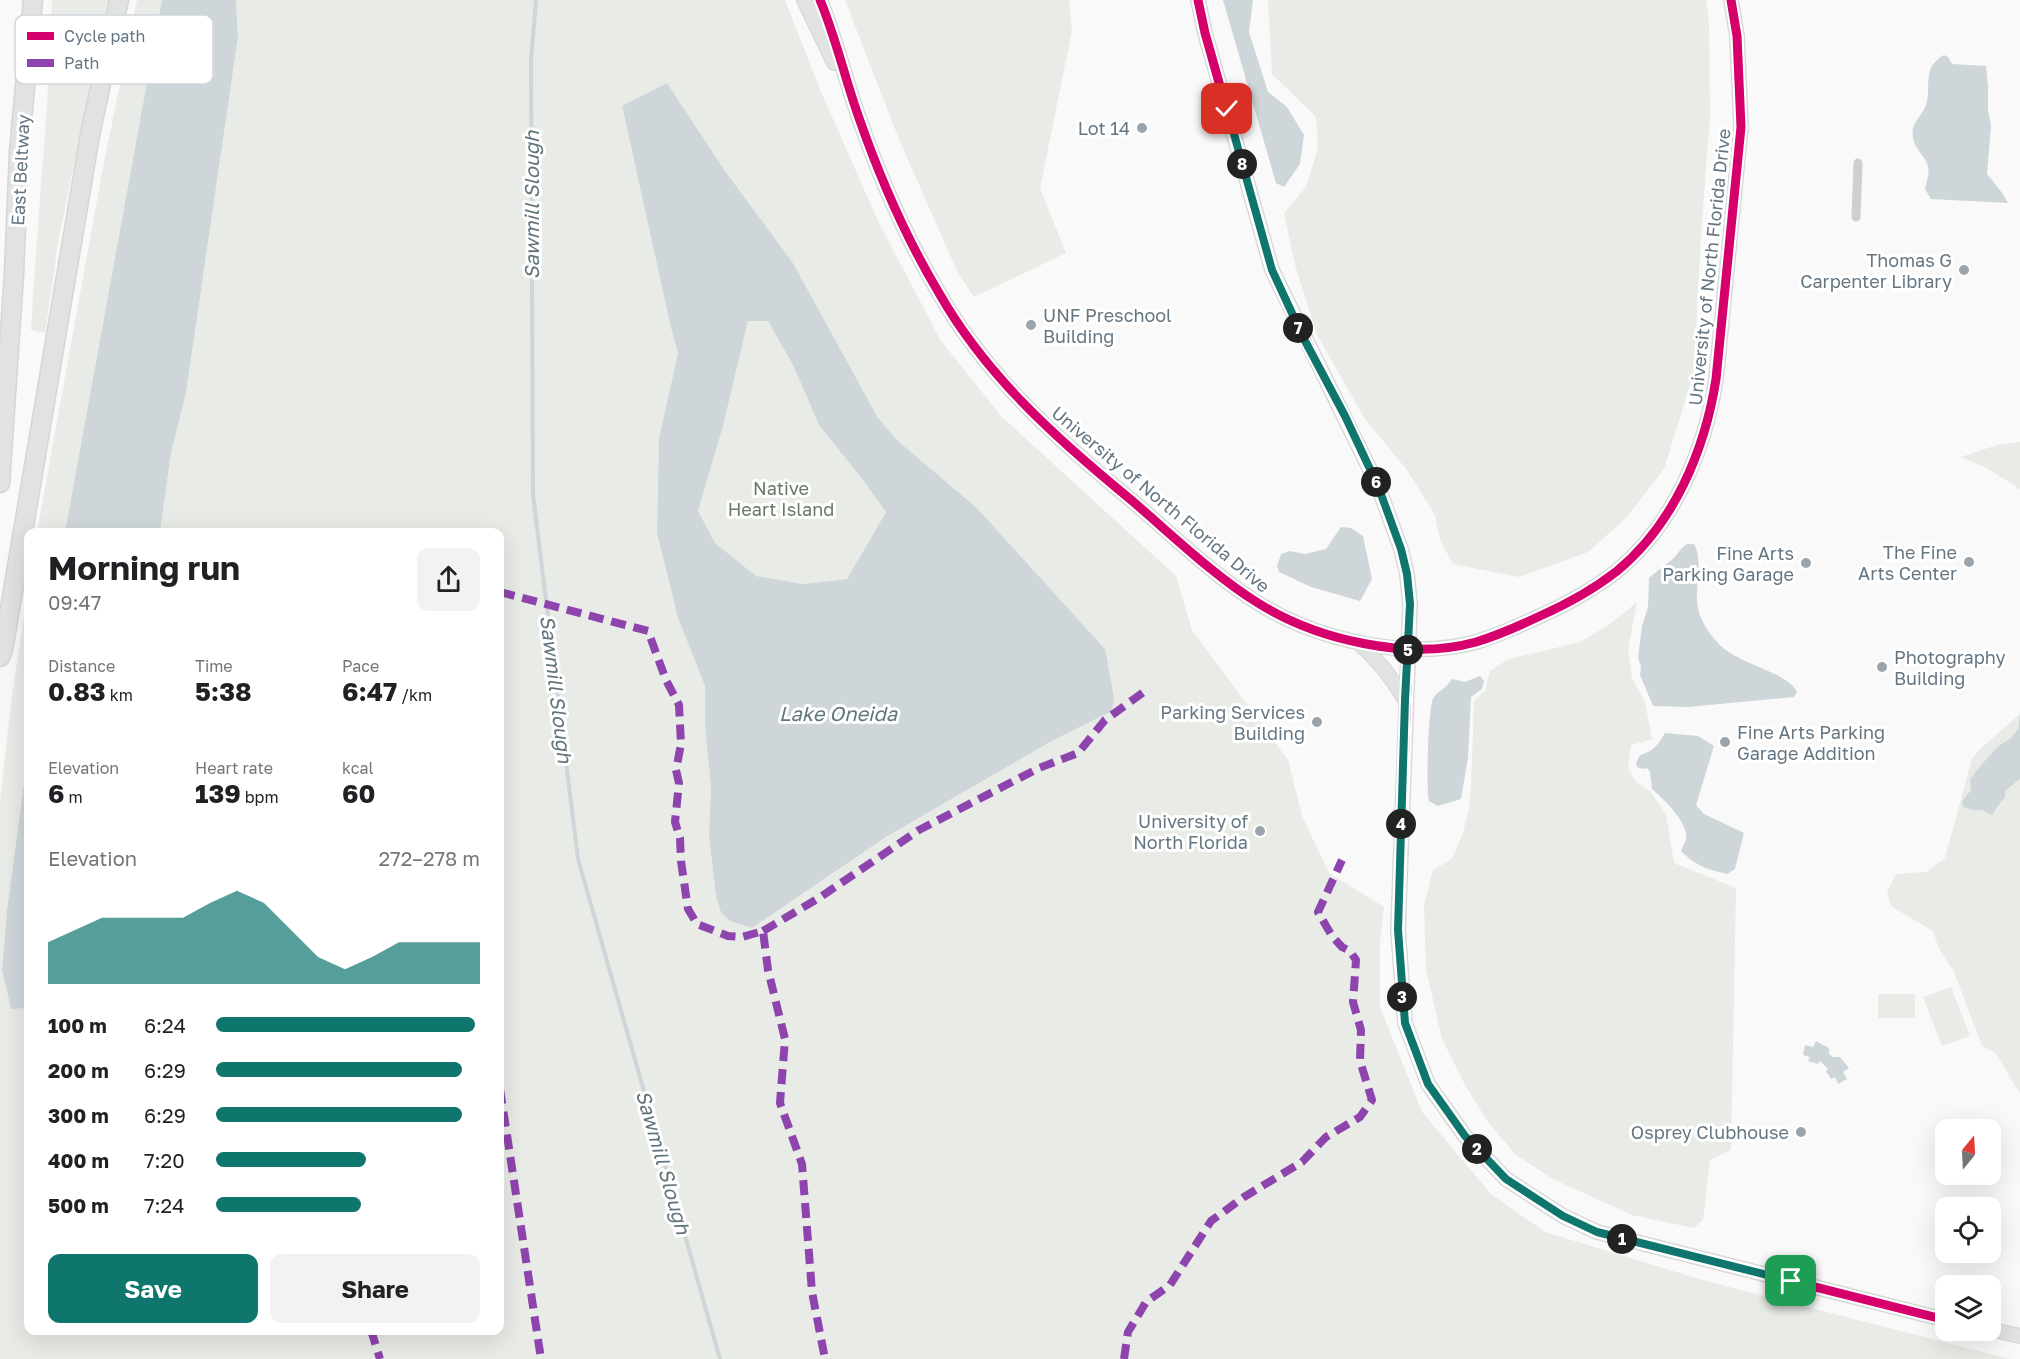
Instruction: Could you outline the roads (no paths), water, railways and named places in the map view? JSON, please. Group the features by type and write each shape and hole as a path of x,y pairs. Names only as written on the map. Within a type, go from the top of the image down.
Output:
{"highway":[{"name":"East Beltway","path":"32,15 33,0"},
{"name":"East Beltway","path":"0,483 26,84"},
{"path":"0,657 90,135 101,84"}],"street":[{"name":"University of North Florida Drive","path":"804,0 859,119 898,214 939,295 1006,385 1035,416 1075,453 1237,588 1292,621 1313,630 1358,642 1446,648 1506,632 1567,604 1618,570 1648,539 1678,496 1703,437 1712,406 1716,379 1741,127 1737,36 1731,0"},
{"name":"University of North Florida Drive","path":"820,0 859,119"},
{"path":"1198,0 1205,33 1272,270 1378,486 1401,549 1407,574 1410,604 1398,930 1405,1023 1428,1084 1465,1136 1506,1179 1554,1211 1597,1232 1935,1317"},
{"path":"1856,217 1858,163"},
{"path":"1358,642 1377,659 1394,680 1405,700"},
{"path":"2001,1332 2020,1336"}],"water":[{"path":"162,0 236,0 238,37 186,393 171,453 161,528 66,528 147,84 213,84 213,15 159,15"},
{"path":"1223,0 1253,0 1249,32 1268,92 1287,107 1304,135 1300,164 1284,187 1276,183"},
{"path":"1944,55 1952,64 1986,66 1991,125 1987,174 2008,203 1931,199 1925,189 1928,167 1914,142 1912,133 1914,124 1926,105 1931,68"},
{"name":"Lake Oneida","path":"667,83 725,171 793,263 878,418 898,441 977,508 1105,649 1114,698 1112,711 1050,742 886,837 752,928 730,921 721,912 716,897 709,836 711,786 705,726 705,686 678,618 657,533 659,438 678,353 622,106","holes":["748,321 768,321 794,367 819,425 886,512 847,579 803,584 756,576 715,543 698,511 723,426"]},
{"path":"1341,527 1351,528 1363,536 1372,579 1360,601 1311,587 1279,572 1277,566 1281,554 1290,551 1305,554 1326,549"},
{"path":"1687,544 1694,544 1697,550 1699,564 1697,605 1707,629 1727,651 1773,673 1792,685 1797,692 1794,697 1688,707 1653,706 1640,675 1641,666 1638,658 1642,626 1648,607 1649,578"},
{"path":"1480,676 1484,681 1482,689 1471,697 1468,758 1461,799 1438,806 1429,801 1428,794 1429,733 1433,699 1452,679 1465,682"},
{"path":"2020,713 2020,779 2006,790 2005,797 1992,815 1981,810 1963,807 1962,801 1971,790 1970,779 1999,745 2010,739 2018,729"},
{"path":"1665,733 1698,736 1714,746 1696,805 1704,814 1744,833 1735,869 1727,874 1702,866 1681,851 1686,837 1683,825 1668,804 1652,789 1650,772 1647,768 1637,767 1636,763 1640,755 1655,747"},
{"path":"24,783 24,1008 11,1009 2,970 7,910"},
{"path":"1816,1041 1829,1048 1829,1054 1833,1057 1840,1057 1849,1068 1843,1072 1847,1079 1838,1084 1835,1077 1831,1079 1826,1071 1828,1069 1820,1061 1818,1064 1808,1061 1810,1057 1803,1055 1805,1045 1813,1047"}],"waterway":[{"name":"Sawmill Slough","path":"536,0 531,61 533,495 578,859 720,1359"}],"place":[{"name":"Lot 14","path":"1142,128"},
{"name":"Thomas G Carpenter Library","path":"1964,270"},
{"name":"UNF Preschool Building","path":"1031,325"},
{"name":"The Fine Arts Center","path":"1969,562"},
{"name":"Fine Arts Parking Garage","path":"1806,563"},
{"name":"Photography Building","path":"1882,667"},
{"name":"Parking Services Building","path":"1317,722"},
{"name":"Fine Arts Parking Garage Addition","path":"1725,742"},
{"name":"University of North Florida","path":"1260,831"},
{"name":"Osprey Clubhouse","path":"1801,1132"}],"park label":[{"name":"Native Heart Island","path":"781,498"}]}
